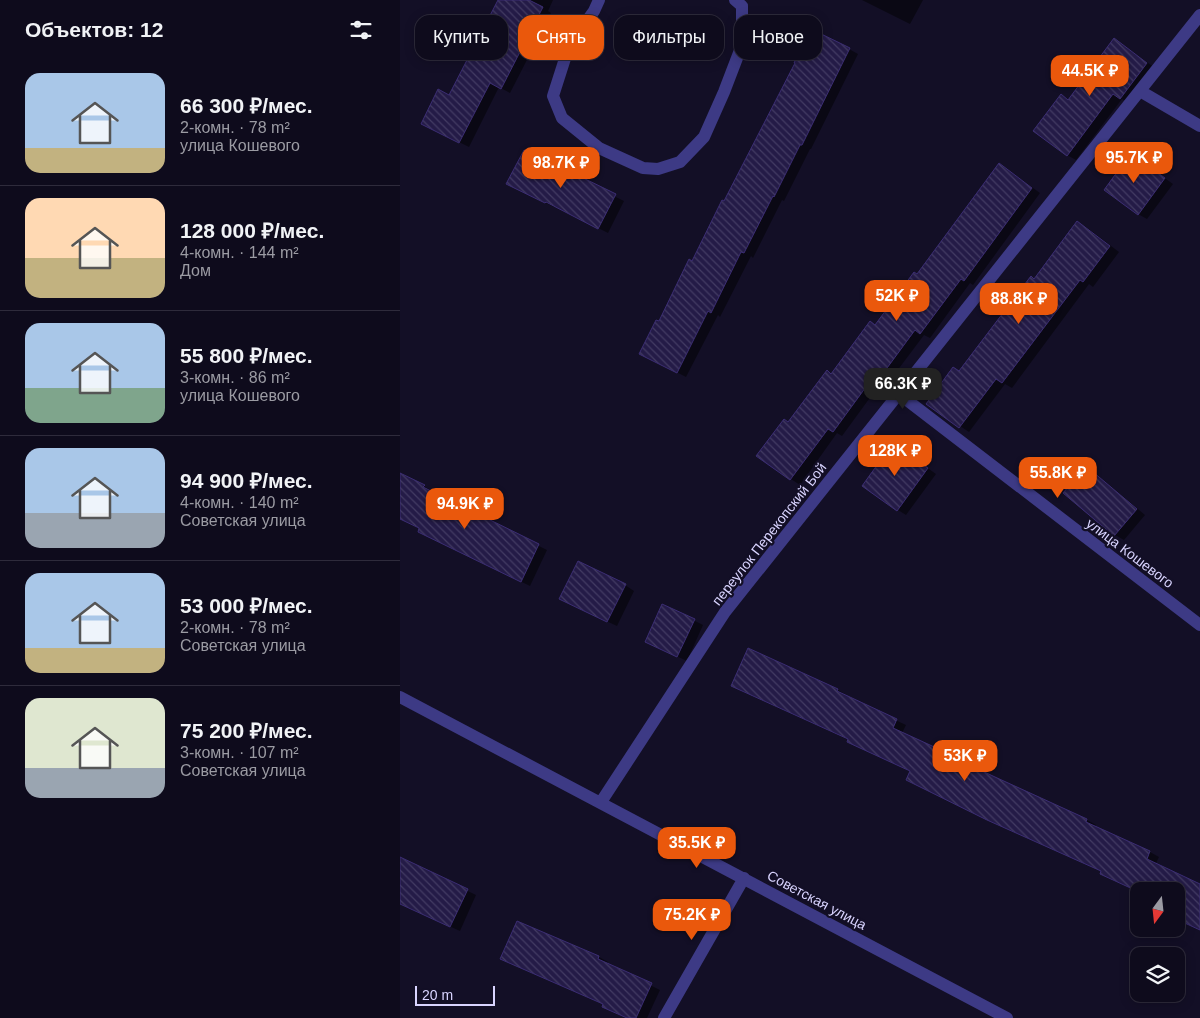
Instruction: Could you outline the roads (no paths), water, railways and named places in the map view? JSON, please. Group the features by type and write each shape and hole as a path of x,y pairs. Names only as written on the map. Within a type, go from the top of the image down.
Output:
{"street":[{"path":"599,0 594,11 569,46 553,96 562,118 599,148 643,168 658,169 680,162 704,137 742,45 742,6 735,0"},
{"name":"переулок Перекопский Бой","path":"601,802 725,612 1200,15"},
{"path":"1140,91 1200,126"},
{"name":"улица Кошевого","path":"898,394 1200,626"},
{"name":"Советская улица","path":"400,697 1007,1018"},
{"path":"664,1018 744,878"}]}
